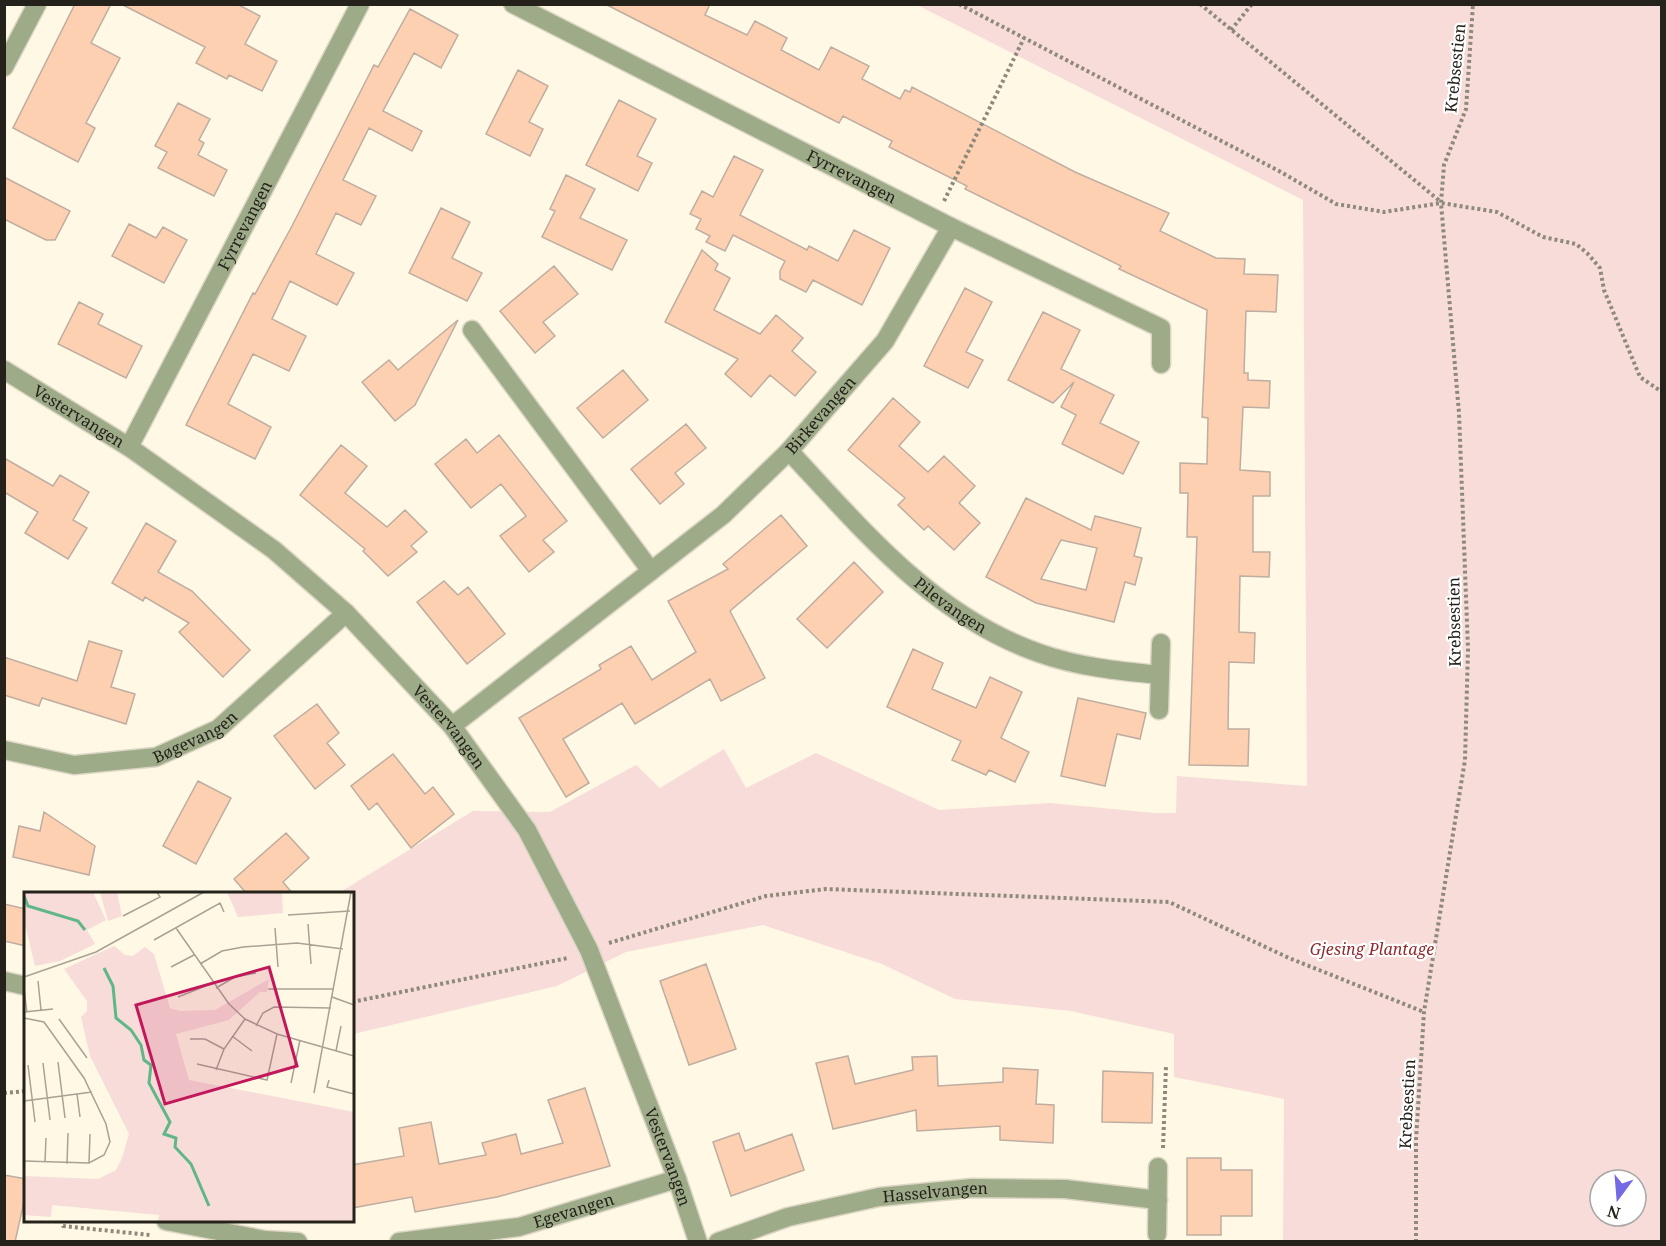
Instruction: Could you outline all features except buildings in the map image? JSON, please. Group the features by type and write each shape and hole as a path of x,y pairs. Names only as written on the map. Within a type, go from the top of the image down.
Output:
{"street":[{"path":"4,67 37,4"},
{"name":"Fyrrevangen","path":"129,447 360,4"},
{"name":"Fyrrevangen","path":"513,4 951,227 1161,328 1161,364"},
{"name":"Birkevangen","path":"452,726 723,515 789,451 885,341 951,227"},
{"path":"472,330 651,571"},
{"name":"Vestervangen","path":"4,370 129,447 274,550 346,613 452,726 527,830 589,950 677,1179 698,1242"},
{"name":"Pilevangen","path":"789,451 884,553 930,595 982,628 1039,654 1098,669 1160,675"},
{"name":"Bøgevangen","path":"4,750 74,765 156,757 218,729 346,613"},
{"path":"1159,710 1161,643"},
{"path":"4,981 24,986"},
{"path":"1157,1234 1158,1167"},
{"name":"Egevangen","path":"399,1242 519,1227 677,1179"},
{"name":"Hasselvangen","path":"718,1242 788,1218 879,1197 972,1188 1065,1189 1158,1200"},
{"path":"171,1222 265,1240 298,1242"}],"path":[{"path":"959,4 1279,171 1336,204 1384,212 1442,203 1497,212 1543,237 1576,244 1600,268 1607,298 1640,377 1662,392"},
{"path":"1200,4 1442,203"},
{"path":"1231,30 1252,4"},
{"name":"Krebsestien","path":"1416,1242 1416,1140 1424,1012 1465,760 1468,648 1459,413 1442,203 1444,165 1466,109 1473,4"},
{"path":"951,227 944,200 1024,38"},
{"path":"354,1002 559,961 766,896 826,889 1168,902 1289,958 1424,1012"},
{"path":"1158,1167 1163,1164 1166,1066"},
{"path":"4,1094 24,1091"},
{"path":"62,1222 63,1226 152,1235 165,1222"}],"green space":[{"name":"Gjesing Plantage","path":"917,5 1661,5 1661,1241 1283,1241 1284,1099 1174,1077 1174,1034 1071,1011 955,999 882,964 763,925 626,952 557,986 354,1034 354,892 340,892 473,811 550,812 636,765 660,788 724,749 746,788 816,753 939,810 1050,803 1176,813 1177,776 1307,786 1303,200"}]}
